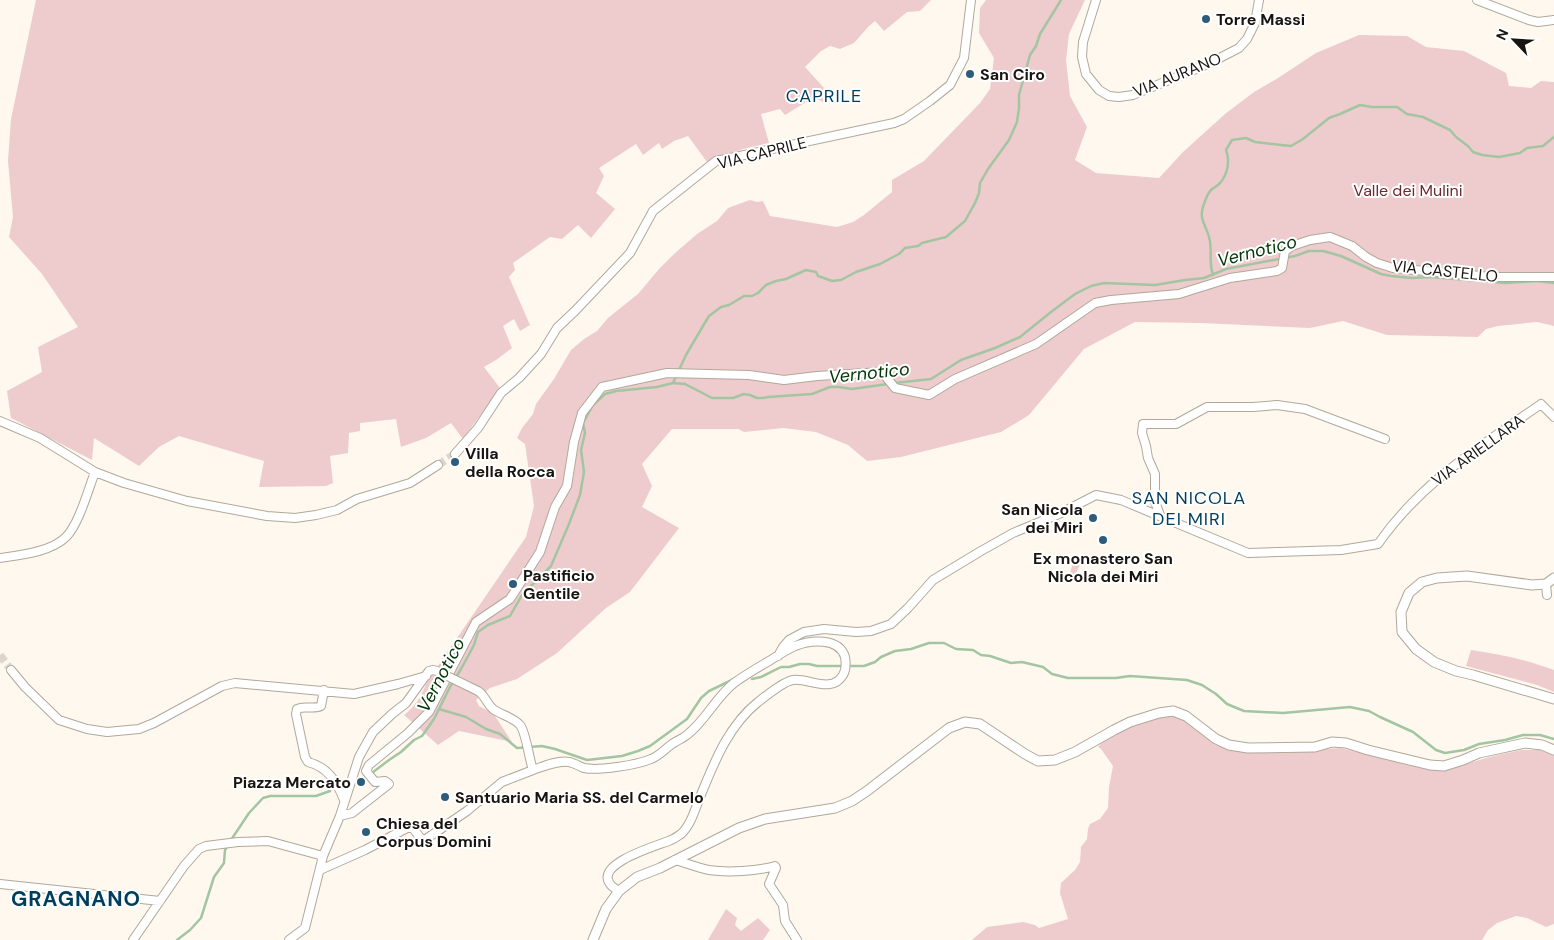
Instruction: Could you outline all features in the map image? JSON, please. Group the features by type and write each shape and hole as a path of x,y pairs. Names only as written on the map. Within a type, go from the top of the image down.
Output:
{"main road":[{"path":"1550,581 1532,585 1467,576 1437,578 1422,582 1409,592 1401,612 1402,632 1416,648 1434,662 1456,671 1554,699"},
{"path":"594,940 606,909 618,891 637,876 660,868 739,828 765,819 835,808 852,801 949,728 965,722 980,724 1025,754 1038,760 1055,760 1075,752 1130,722 1159,713 1173,711 1186,716 1229,745 1248,748 1315,747 1332,742 1430,765 1444,766 1479,753 1525,743 1542,745 1554,750"}],"street":[{"name":"VIA CAPRILE","path":"455,454 478,428 501,393 519,378 541,354 557,328 630,252 653,211 716,161 894,123 904,119 942,93 950,85 964,58 971,0"},
{"name":"VIA AURANO","path":"1096,0 1083,42 1082,57 1086,74 1099,90 1109,96 1119,97 1133,95 1208,64 1239,48 1247,39 1255,23 1259,0"},
{"path":"1477,0 1529,20 1538,22 1554,20"},
{"name":"VIA CASTELLO","path":"340,816 352,813 389,784 385,780 375,782 366,771 369,765 408,733 429,712 476,622 510,599 540,552 555,507 567,486 574,442 582,413 602,386 667,373 749,375 784,380 882,372 895,388 929,395 955,379 1036,344 1095,303 1179,294 1230,278 1277,271 1282,268 1285,253 1292,246 1310,240 1330,237 1352,246 1377,263 1393,268 1491,277 1554,276"},
{"name":"VIA ARIELLARA","path":"1160,515 1202,535 1248,553 1341,550 1378,544 1392,524 1429,485 1457,462 1541,404 1554,417"},
{"path":"1160,515 1155,502 1155,474 1148,458 1142,433 1143,424 1176,424 1207,407 1277,405 1305,409 1385,439"},
{"path":"0,421 40,438 95,472 124,483 187,501 267,516 295,518 337,510 357,499 410,483 438,465"},
{"path":"0,558 25,554 53,546 67,537 76,522 95,472"},
{"path":"778,656 789,640 804,632 824,629 856,632 870,631 891,624 934,580 1013,533 1059,514 1096,495 1121,500 1160,515"},
{"path":"1548,595 1550,581"},
{"path":"320,870 365,850 411,826 423,840 467,811 502,782 533,770 563,762 570,762 584,768 590,768 638,764 653,758 696,727 733,684 778,656 795,646 824,642 836,645 844,657 846,670 840,679 834,683 820,684 795,680 788,682 758,702 742,717 721,748 687,827 672,840 634,854 622,860 613,868 608,880 610,885 618,891"},
{"path":"11,670 24,687 59,720 87,729 107,732 139,729 154,723 222,686 235,683 361,693 426,676"},
{"path":"289,940 305,928 323,856 340,816 359,757 373,732 406,703 429,671 438,671 483,694 487,703 493,709 519,724 523,731 533,770"},
{"path":"398,684 408,690 410,698"},
{"path":"324,690 321,706 315,708 302,707 297,709 296,714 308,762 324,768 328,772 344,800"},
{"path":"133,940 184,866 199,849 219,843 268,841 323,856"},
{"path":"676,860 707,869 726,871 765,869 775,866 776,868 769,884 783,906 785,920 797,940"},
{"path":"0,884 160,900"}],"green space":[{"path":"36,0 931,0 920,11 907,12 884,31 875,21 854,43 840,49 830,46 821,51 805,67 834,99 825,103 817,99 806,102 785,115 780,109 761,114 769,143 743,149 707,162 688,136 674,141 662,149 659,143 643,155 636,144 599,168 604,176 596,193 615,209 591,238 578,225 562,239 550,237 513,263 515,270 509,277 530,325 520,331 514,319 503,326 512,348 484,367 500,388 463,439 451,423 426,438 401,447 396,419 360,423 360,431 349,433 348,453 330,456 333,483 326,486 259,487 264,461 179,436 159,447 139,466 94,438 92,460 11,418 7,391 42,372 38,347 78,327 42,274 9,237 13,217 8,161 11,119"},
{"name":"Valle dei Mulini","path":"986,0 1085,0 1069,34 1066,60 1070,96 1087,127 1075,160 1096,173 1159,178 1183,152 1225,114 1254,92 1316,53 1359,35 1407,36 1426,47 1464,51 1506,73 1509,86 1531,88 1541,81 1554,82 1554,326 1537,322 1498,326 1486,329 1478,337 1387,335 1343,321 1310,328 1135,322 1084,349 1029,415 1001,432 901,457 867,461 848,445 816,432 783,428 744,432 738,429 672,429 642,464 652,486 642,507 679,528 630,592 606,608 557,653 517,679 490,688 476,700 479,706 493,713 512,742 459,731 438,745 404,715 418,700 427,682 526,537 534,506 525,444 517,438 533,414 536,404 554,379 571,350 597,331 608,318 638,294 674,254 697,234 717,221 728,208 750,200 763,201 770,216 837,227 853,222 864,215 892,192 892,180 924,161 980,103 990,89 994,58 979,33 980,8"},
{"path":"1075,559 1083,559 1072,581 1069,579 1073,563"},
{"path":"1471,650 1534,663 1554,670 1554,692 1537,685 1466,666"},
{"path":"1164,716 1175,717 1185,721 1215,745 1227,749 1264,752 1341,748 1412,766 1437,769 1459,766 1521,750 1540,750 1554,755 1554,924 1546,927 1527,918 1516,916 1497,923 1488,930 1482,940 972,940 987,927 1023,922 1039,928 1068,919 1060,893 1061,883 1075,870 1080,862 1081,847 1087,839 1090,824 1100,819 1108,808 1113,766 1098,747 1120,730 1146,720"},
{"path":"726,909 737,918 735,925 741,931 758,918 770,930 763,940 708,940"}],"waterway":[{"path":"673,383 686,355 709,316 721,307 729,305 744,296 752,296 766,285 806,270 816,272 818,276 832,281 841,280 856,272 880,264 899,254 905,248 946,237 965,221 979,193 980,183 1009,140 1017,122 1019,95 1030,55 1036,46 1040,34 1061,0"},
{"path":"1213,275 1210,242 1202,219 1202,212 1208,194 1219,184 1225,175 1228,162 1226,150 1232,140 1246,138 1255,142 1291,146 1329,118 1360,105 1397,107 1407,114 1423,117 1450,130 1473,152 1482,155 1499,157 1520,153 1527,148 1543,146 1554,137"},
{"name":"Vernotico","path":"894,383 931,379 961,360 1020,337 1075,294 1091,286 1104,283 1155,285 1204,278 1226,269 1295,256 1309,251 1323,251 1341,256 1381,274 1391,276 1505,283 1537,281 1554,283"},
{"name":"Vernotico","path":"364,779 414,740 422,736 434,719 474,645 478,632 488,625 510,616 522,595 551,566 580,495 584,472 581,450 585,433 583,423 593,405 605,394 673,383 685,384 712,398 733,398 744,394 763,398 812,394 830,387 852,389 888,384"},
{"path":"752,679 761,677 781,667 800,664 864,666 895,651 911,649 929,643 944,643 956,649 973,650 981,655 1011,663 1022,662 1043,667 1052,674 1068,678 1116,678 1130,676 1187,680 1202,685 1227,704 1244,711 1283,713 1350,707 1369,711 1413,732 1436,750 1445,753 1523,735 1540,735 1554,739"},
{"path":"439,709 466,717 486,729 500,734 517,748 542,746 587,760 622,756 650,746 687,719 701,698 709,691 734,679"},
{"name":"Vernotico","path":"231,840 249,813 263,798 270,796 316,796 330,791"},
{"name":"Vernotico","path":"177,940 201,918 214,877 224,863 225,850 228,845"}],"tunnel":[{"path":"438,465 455,454"},
{"path":"0,655 11,670"}],"place":[{"name":"Torre Massi","path":"1206,19"},
{"name":"San Ciro","path":"970,74"},
{"name":"Villa della Rocca","path":"455,462"},
{"name":"San Nicola dei Miri","path":"1093,518"},
{"name":"Ex monastero San Nicola dei Miri","path":"1103,540"},
{"name":"Pastificio Gentile","path":"513,584"},
{"name":"Piazza Mercato","path":"361,782"},
{"name":"Santuario Maria SS. del Carmelo","path":"445,797"},
{"name":"Chiesa del Corpus Domini","path":"366,832"}],"district":[{"name":"CAPRILE","path":"824,96"},
{"name":"SAN NICOLA DEI MIRI","path":"1189,508"},
{"name":"GRAGNANO","path":"76,899"}]}
